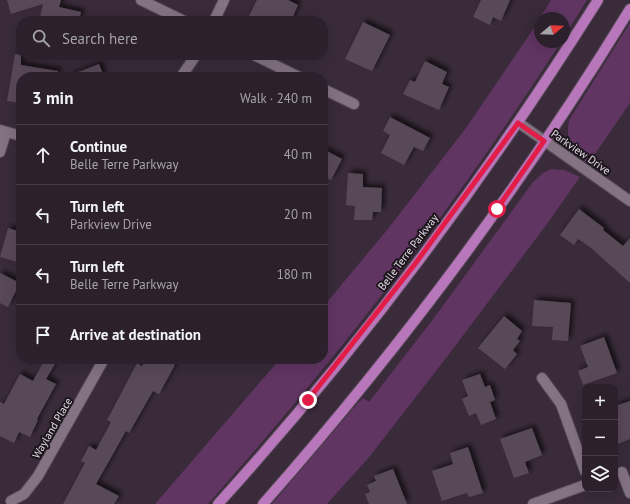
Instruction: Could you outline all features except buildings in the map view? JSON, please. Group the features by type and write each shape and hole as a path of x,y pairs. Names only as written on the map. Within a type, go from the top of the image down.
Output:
{"main road":[{"name":"Belle Terre Parkway","path":"218,504 308,400 415,264 518,123 598,0"},
{"path":"263,504 337,417 409,327 492,215 544,141 630,9"}],"street":[{"path":"141,0 174,16"},
{"path":"216,16 224,0"},
{"path":"185,72 193,60"},
{"path":"264,60 289,72"},
{"path":"328,91 354,104"},
{"name":"Parkview Drive","path":"518,123 630,201"},
{"path":"0,152 3,131 16,135"},
{"name":"Wayland Place","path":"12,501 24,494 38,476 101,364"},
{"path":"542,378 561,404 582,463"},
{"path":"622,472 630,493"},
{"path":"533,504 582,486"}],"shaded area":[{"path":"551,0 587,0 570,27 570,12 544,12"},
{"path":"630,23 630,103 588,164 571,145 568,134 569,120"},
{"path":"534,28 534,48 557,48 480,163 394,280 328,363 328,301 387,230 466,128"},
{"path":"551,169 564,170 580,177 544,228 370,456 327,504 272,504 356,405 363,398 369,402 437,314 533,182 543,173"},
{"path":"276,364 327,364 303,394 208,504 155,504"}],"route":[{"path":"308,400 415,264 518,123 544,141 497,209"}]}
